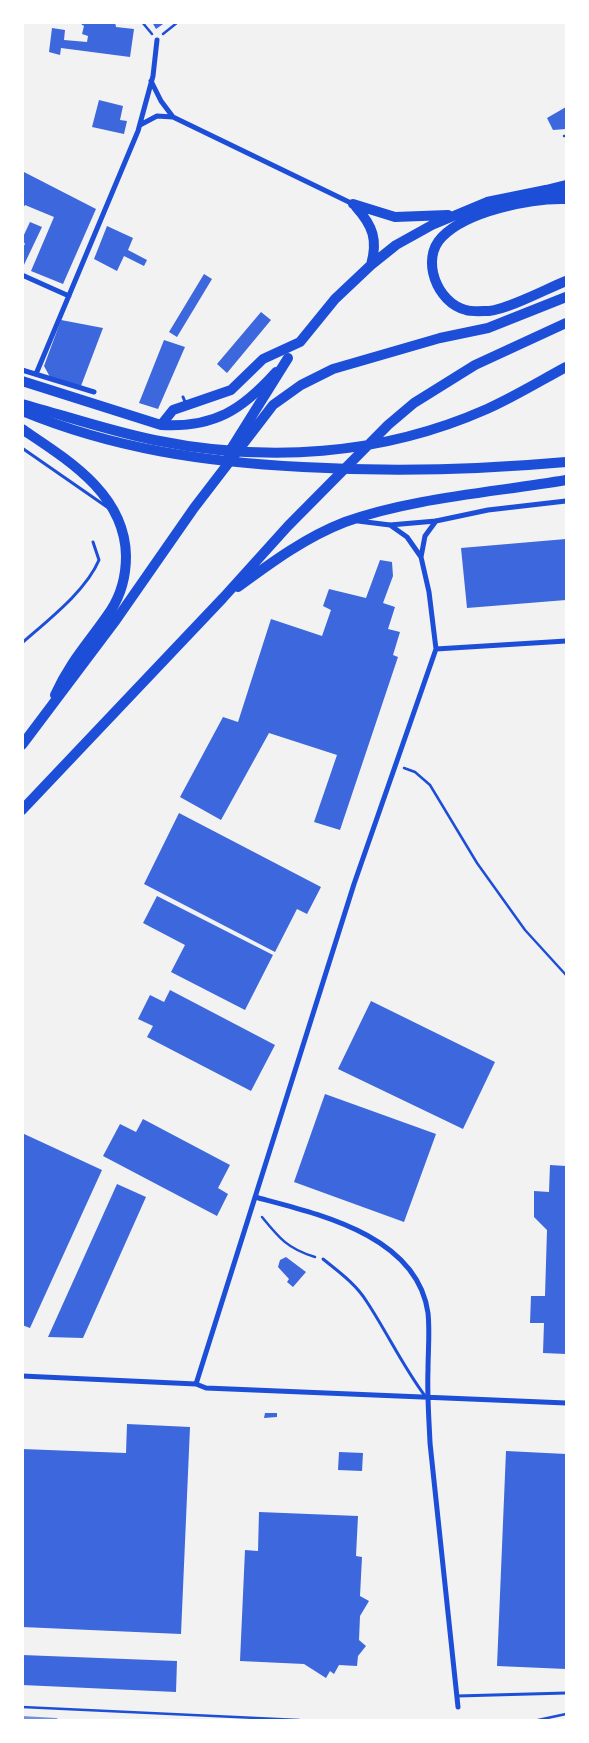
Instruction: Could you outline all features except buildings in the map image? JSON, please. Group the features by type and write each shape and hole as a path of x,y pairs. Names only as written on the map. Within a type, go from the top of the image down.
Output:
{"main road":[{"path":"161,425 173,410 185,402 231,390 263,359 300,342 336,299 371,265 396,246 453,215 487,202 566,185"},
{"path":"546,190 566,191"},
{"path":"566,199 502,208 463,221 436,243 432,262 435,282 440,290 446,298 466,310 491,311 566,281"},
{"path":"353,204 395,217 453,215"},
{"path":"353,204 372,228 375,251 371,265"},
{"path":"22,745 116,620 194,508 272,406 301,385 333,369 440,338 488,328 566,297"},
{"path":"22,810 223,598 288,526 388,425 414,403 476,365 566,323"},
{"path":"22,381 161,425 196,425 228,414 248,400 288,358 194,508"},
{"path":"22,404 153,440 251,453 310,454 390,441 452,423 487,409 566,367"},
{"path":"22,411 144,449 200,459 366,470 426,471 566,462"},
{"path":"22,429 81,472 103,493 115,510 123,529 126,546 124,580 111,609 66,670 47,712"},
{"path":"223,598 282,554 345,522 412,505 566,480"}],"street":[{"path":"36,374 140,125 151,81 157,40"},
{"path":"151,81 161,102 173,117"},
{"path":"140,125 158,116 173,117 353,204"},
{"path":"22,275 69,296"},
{"path":"22,370 94,392"},
{"path":"345,522 360,521 390,525 436,521 488,510 566,500"},
{"path":"421,557 425,536 436,521"},
{"path":"196,1384 354,884 436,649 429,592 421,557 407,537 390,525"},
{"path":"436,649 566,641"},
{"path":"255,1197 324,1216 376,1239 408,1268 421,1287 428,1313 427,1399 458,1707"},
{"path":"22,1376 196,1384 206,1388 427,1399 458,1398 566,1403"}],"lane":[{"path":"22,448 101,504 115,510"},
{"path":"22,643 57,612 94,571 99,560 93,542"},
{"path":"323,1259 347,1278 366,1301 404,1367 427,1399"},
{"path":"456,1696 566,1693"}],"path":[{"path":"142,22 157,40 178,22"},
{"path":"396,765 415,772 430,785 477,863 525,930 566,976"},
{"path":"262,1217 280,1240 300,1252 323,1259"},
{"path":"22,1707 299,1720"},
{"path":"538,1720 566,1714"}],"railway":[{"path":"22,1718 56,1720"}]}
